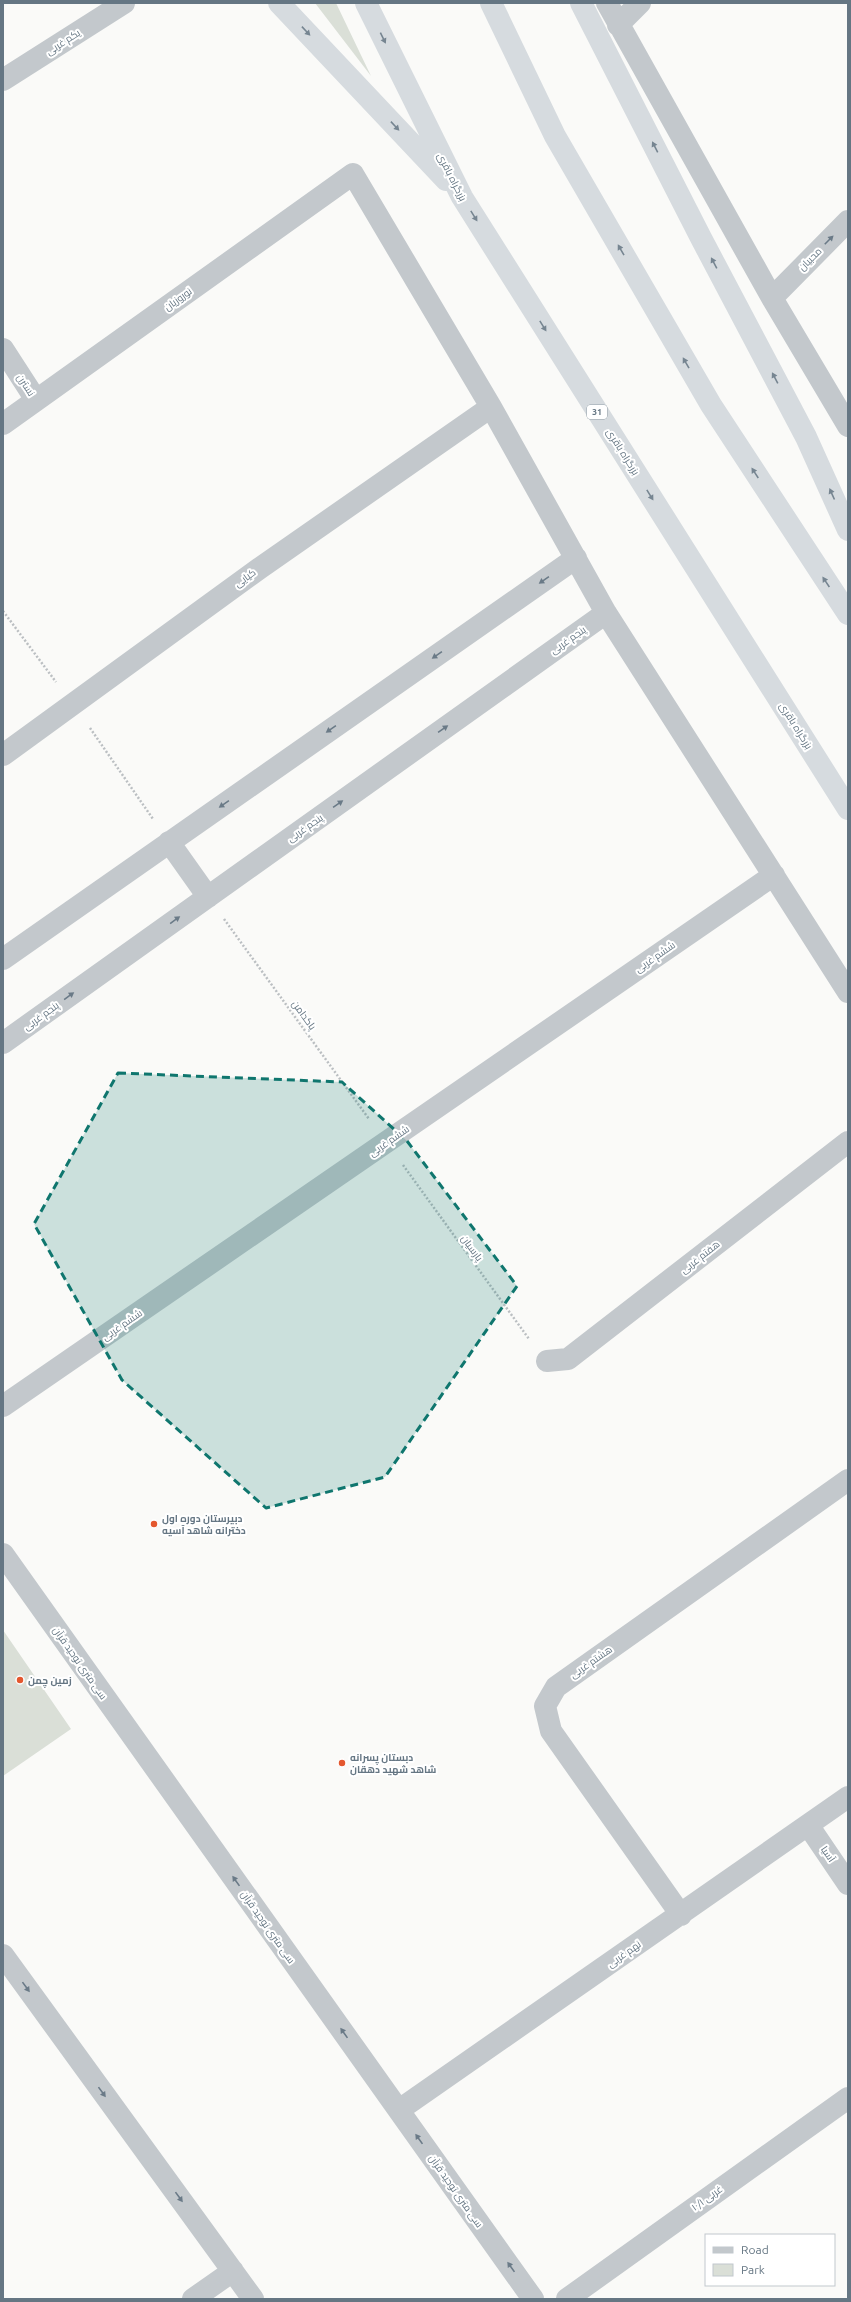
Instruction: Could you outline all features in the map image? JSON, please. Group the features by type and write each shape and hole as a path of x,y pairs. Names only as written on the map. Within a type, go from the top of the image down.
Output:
{"highway":[{"path":"279,3 462,197"},
{"name":"بزرگراه باقری","path":"366,3 462,197 848,809"},
{"path":"491,3 555,136 711,405 848,614"},
{"path":"581,3 701,238 806,437 848,530"}],"street":[{"name":"یکم غربی","path":"3,80 124,3"},
{"path":"607,3 772,298 848,426"},
{"path":"618,24 640,3"},
{"name":"نوروزیان","path":"3,424 353,174 491,407"},
{"name":"محبیان","path":"772,298 848,221"},
{"name":"نسترن","path":"3,349 36,400"},
{"path":"491,407 606,613 848,992"},
{"name":"کیایی","path":"3,755 260,568 491,407"},
{"path":"3,959 576,558"},
{"name":"پنجم غربی","path":"3,1043 606,613"},
{"path":"169,842 208,897"},
{"name":"ششم غربی","path":"3,1406 774,875"},
{"name":"هفتم غربی","path":"547,1361 568,1359 848,1142"},
{"name":"هشتم غربی","path":"681,1915 551,1731 545,1706 556,1687 848,1480"},
{"name":"سی متری توحید قرآن","path":"3,1554 533,2299"},
{"name":"نهم غربی","path":"399,2110 681,1915 848,1797"},
{"name":"آسیا","path":"808,1825 848,1884"},
{"path":"3,1955 253,2299"},
{"name":"۱۰/۱ غربی","path":"567,2299 848,2098"},
{"path":"193,2299 233,2271"}],"path":[{"name":"پاکدامن","path":"208,897 386,1142"},
{"name":"پارسیان","path":"386,1142 531,1342 547,1361"}],"highlighted area":[{"path":"118,1073 342,1082 407,1141 517,1286 385,1477 266,1508 122,1380 34,1224"}],"green space":[{"path":"315,3 336,3 371,76"},
{"name":"زمین چمن","path":"3,1630 71,1729 3,1776"}],"place":[{"name":"دبیرستان دوره اول دخترانه شاهد آسیه","path":"154,1524"},
{"name":"زمین چمن","path":"20,1680"},
{"name":"دبستان پسرانه شاهد شهید دهقان","path":"342,1763"}]}
